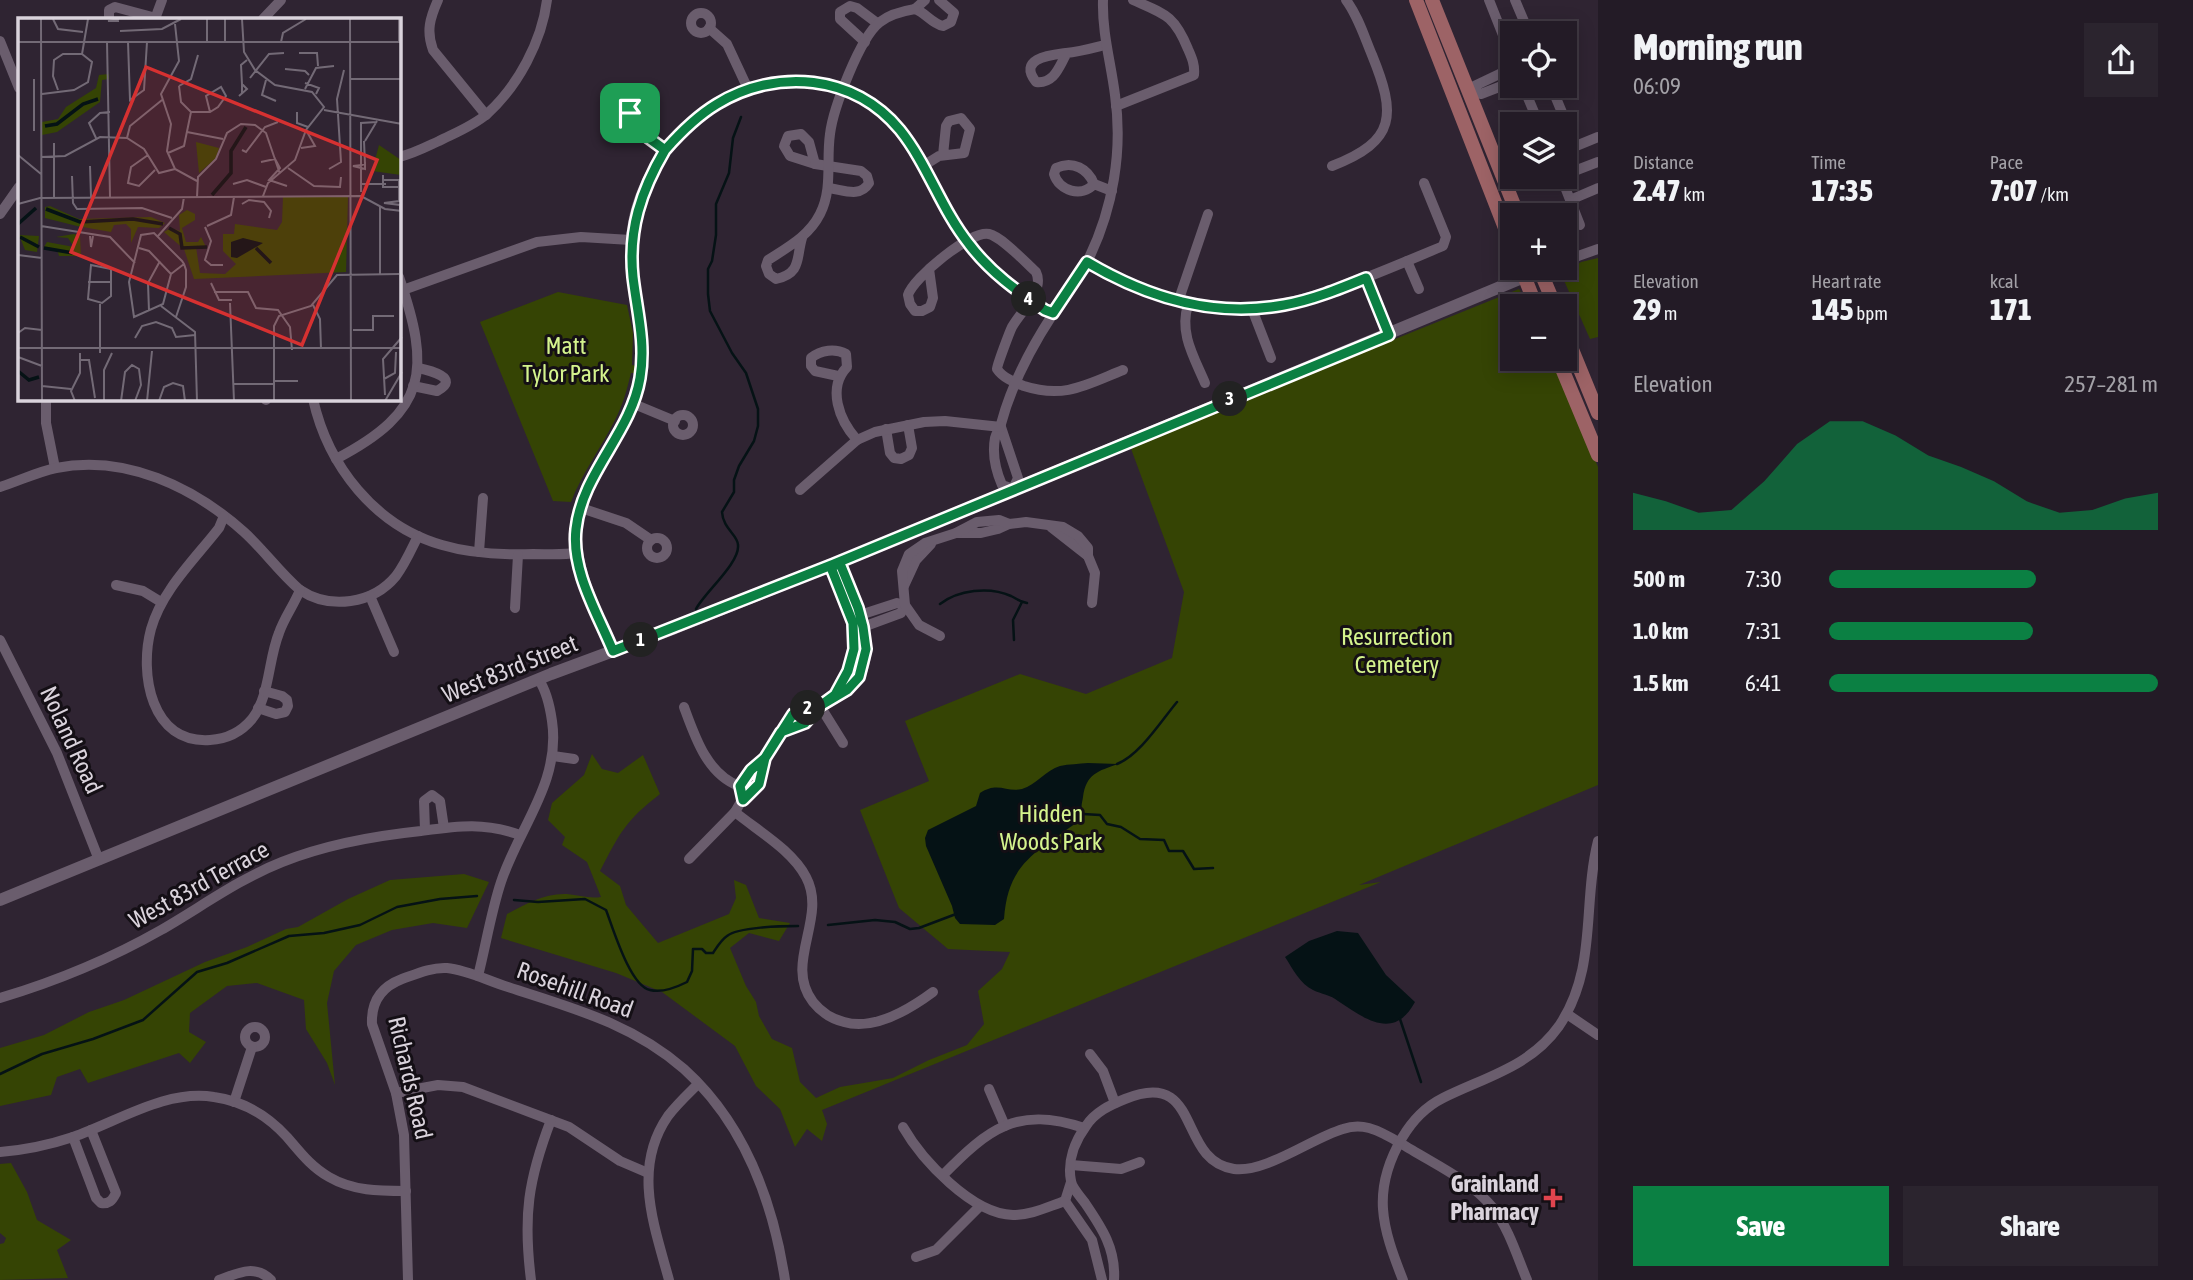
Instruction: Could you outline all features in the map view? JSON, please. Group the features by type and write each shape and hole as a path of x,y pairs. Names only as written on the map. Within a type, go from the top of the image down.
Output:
{"main road":[{"path":"1416,0 1500,215"},
{"path":"1432,0 1513,203"},
{"path":"1425,23 1431,24 1456,84 1464,90 1468,89"},
{"path":"1577,362 1598,413"},
{"path":"1563,371 1598,455"}],"street":[{"path":"109,18 109,10 115,7 155,18 162,0"},
{"path":"264,18 281,0"},
{"path":"438,0 428,27 433,50 486,115"},
{"path":"401,156 420,150 486,115 524,66 546,12 547,0"},
{"path":"802,238 818,218 829,188 832,119 865,42 877,23 915,9 925,0"},
{"path":"915,9 923,12 935,24 943,26 951,22 954,13 939,0"},
{"path":"1001,426 1018,478 1013,489 1002,485 996,469 995,436 1001,426 1014,382 1053,313 1087,262 1105,218 1112,191 1116,161 1116,106 1105,45 1103,0"},
{"path":"1116,106 1194,75 1195,66 1175,22 1163,13 1133,0"},
{"path":"1332,166 1356,156 1375,142 1383,129 1388,106 1384,84 1346,0"},
{"path":"1489,0 1500,28"},
{"path":"1515,0 1524,21"},
{"path":"865,42 840,19 839,12 850,6 857,8 877,23"},
{"path":"709,28 727,44 748,89"},
{"path":"0,41 18,86"},
{"path":"1067,53 1105,45"},
{"path":"1468,89 1500,74"},
{"path":"613,651 581,573 576,553 576,528 594,475 634,404 640,379 643,350 633,280 631,240 642,196 665,150 705,112 748,89 780,82 807,81 843,90 871,103 900,130 966,242 993,272 1053,313"},
{"path":"1468,89 1481,94 1500,87"},
{"path":"631,125 665,150"},
{"path":"1577,146 1598,138"},
{"path":"923,166 943,155"},
{"path":"1577,171 1598,162"},
{"path":"815,164 861,171 867,176 869,183 858,193 829,188"},
{"path":"1087,262 1143,291 1183,303 1252,309 1309,299 1443,246 1446,237 1424,183"},
{"path":"1094,184 1112,191"},
{"path":"0,214 18,188"},
{"path":"1570,200 1598,188"},
{"path":"1566,189 1580,225"},
{"path":"1205,383 1185,335 1183,303 1208,214"},
{"path":"929,269 966,242 983,234 990,234 1036,272 1039,284 1010,329 1007,345 997,362 997,369 1001,374 1014,382 1039,391 1059,392 1072,390 1123,370"},
{"path":"403,290 537,242 581,237 631,240"},
{"path":"1577,256 1598,249"},
{"path":"1407,261 1419,289"},
{"path":"1366,278 1389,335"},
{"name":"West 83rd Street","path":"0,900 539,680 834,564 1389,335 1505,280"},
{"path":"336,459 389,425 403,407 413,386 418,368 417,338 401,284"},
{"path":"1252,309 1271,358"},
{"path":"413,386 438,391 446,383 440,374 418,368"},
{"path":"838,376 837,403 840,413 857,440"},
{"path":"46,401 46,423 55,468"},
{"path":"314,401 322,432 353,485 373,506 418,536 451,548 479,552 519,555 576,553"},
{"path":"634,404 675,421"},
{"path":"800,490 857,440 886,429 945,421 1001,426"},
{"path":"886,429 890,453 894,458 901,458 909,455 912,448 908,425"},
{"path":"0,487 55,468 101,465 143,473 185,490 224,516 250,537 306,595 330,601 344,602 370,596 396,577 418,536"},
{"path":"479,552 483,498"},
{"path":"581,508 626,523 651,540"},
{"path":"224,516 219,528 161,602 150,630 147,649 148,684 160,715 183,742 230,736 247,724 258,708 278,634 300,590"},
{"path":"859,622 901,613 905,605 904,586 916,560 934,541 956,533 981,533 1026,522 1051,527 1088,556 1095,573 1092,603"},
{"path":"515,608 519,555"},
{"path":"743,800 740,786 751,770 765,758 781,732 805,723 820,706 835,695 852,659 859,622 832,570 834,564"},
{"path":"116,585 143,591 161,602"},
{"path":"370,596 394,652"},
{"path":"905,605 919,625 940,636"},
{"name":"Noland Road","path":"0,640 57,752 99,860"},
{"name":"Rosehill Road","path":"539,680 551,713 553,756 543,793 520,835 501,883 478,976 566,1004 613,1023 660,1050 698,1084 723,1113 754,1169 769,1212 785,1280"},
{"path":"258,708 276,714 285,712 288,706 287,700 282,696 264,691"},
{"path":"820,706 843,743"},
{"path":"684,707 704,754 721,775 740,786"},
{"path":"553,756 574,759"},
{"path":"689,859 759,784 765,758"},
{"path":"425,830 424,800 432,795 440,801 444,828"},
{"path":"735,812 795,861 807,877 811,891 812,918 801,968 803,982 815,1005 836,1020 862,1024 875,1022 911,1007 933,992"},
{"name":"West 83rd Terrace","path":"0,998 49,983 100,962 163,929 206,901 281,862 313,850 350,841 444,828 498,827 520,835"},
{"path":"1403,1280 1385,1231 1382,1212 1385,1175 1390,1160 1412,1123 1433,1104 1503,1072 1533,1053 1559,1026 1576,998 1587,959 1593,863 1598,841"},
{"name":"Richards Road","path":"408,1280 404,1135 396,1093 372,1024 372,1014 375,1001 386,987 437,968 478,976"},
{"path":"1567,1013 1598,1035"},
{"path":"234,1102 252,1047"},
{"path":"1090,1054 1102,1071 1115,1103"},
{"path":"669,1280 650,1206 650,1158 658,1133 668,1117 698,1084"},
{"path":"396,1093 452,1085 569,1127 620,1161 648,1173"},
{"path":"989,1089 1005,1126"},
{"path":"1065,1201 1071,1182 1073,1147 1084,1128 1098,1113 1115,1103 1148,1091 1170,1096 1185,1112 1204,1152 1224,1166 1236,1169 1259,1165 1335,1132 1354,1126 1366,1127 1381,1132 1462,1180 1484,1198 1504,1224 1527,1280"},
{"path":"0,1152 43,1146 73,1137 175,1098 209,1096 251,1108 272,1122 302,1156 327,1176 359,1189 406,1191"},
{"path":"531,1280 526,1232 528,1194 533,1169 551,1119"},
{"path":"943,1175 987,1134 1018,1121 1039,1119 1066,1122 1084,1128"},
{"path":"903,1127 914,1145 943,1175 962,1194 980,1206 995,1212 1022,1214 1037,1212 1065,1201"},
{"path":"73,1137 96,1199 107,1204 113,1200 116,1193 91,1130"},
{"path":"1071,1165 1121,1170 1140,1162"},
{"path":"1071,1182 1100,1223 1110,1245 1114,1258 1114,1280"},
{"path":"1065,1201 1092,1240 1102,1280"},
{"path":"916,1257 936,1250 980,1206"},
{"path":"219,1280 237,1272 253,1270 268,1277"}],"green space":[{"path":"1598,258 1598,337 1590,339 1577,310 1577,294 1570,294 1564,280 1577,280 1577,265"},
{"name":"Resurrection Cemetery","path":"1519,289 1522,294 1507,294"},
{"name":"Matt Tylor Park","path":"558,292 627,305 633,333 632,365 637,366 636,373 631,373 618,414 571,502 553,501 480,322"},
{"name":"Resurrection Cemetery","path":"1500,297 1500,371 1559,371 1598,467 1598,785 1359,885 1381,882 822,1110 827,1124 822,1141 807,1129 795,1147 780,1109 756,1086 735,1046 662,992 616,973 501,938 507,914 536,900 559,894 601,897 587,862 562,845 565,837 548,820 552,803 584,775 592,754 602,769 618,773 643,755 660,794 624,828 600,871 620,886 626,905 658,943 729,914 736,898 734,880 746,885 759,918 790,923 779,941 749,933 730,948 756,1002 759,1016 772,1039 792,1048 800,1082 816,1098 840,1087 893,1078 967,1045 984,1024 978,991 1002,969 1010,952 948,949 899,908 860,810 929,781 905,721 1020,674 1086,694 1172,658 1184,592 1130,446"},
{"path":"464,874 489,882 467,928 433,923 392,930 356,945 334,971 327,1003 335,1085 327,1063 306,1029 304,1000 257,983 227,986 190,1013 189,1032 206,1042 190,1063 179,1053 88,1083 80,1069 57,1077 51,1095 0,1106 0,1048 44,1035 89,1012 124,1000 205,962 286,929 298,927 348,899 390,880"},
{"path":"11,1163 27,1192 37,1220 71,1240 57,1250 68,1278 0,1280 0,1244 4,1243 6,1238 0,1233 0,1164"}],"shaded area":[{"path":"1088,763 1118,764 1099,771 1090,778 1082,806 1084,814 1080,820 1039,850 1019,871 1007,899 1004,919 995,925 960,924 955,918 926,846 928,830 976,806 980,793 986,790 1022,789 1055,768"},
{"path":"1337,931 1358,933 1386,975 1415,1002 1398,1021 1389,1024 1369,1020 1332,997 1308,987 1285,957 1309,941"}],"waterway":[{"path":"696,609 728,569 737,552 737,541 725,523 722,512 734,492 734,480 739,466 754,441 758,426 758,409 746,373 710,311 708,294 708,269 716,235 716,204 729,173 733,138 741,117"},
{"path":"940,604 956,595 984,590 1002,593 1027,603"},
{"path":"1014,640 1013,620 1022,602"},
{"path":"1117,764 1126,760 1142,745 1177,702"},
{"path":"1083,814 1100,815 1107,824 1121,827 1140,839 1164,840 1169,851 1183,851 1194,869 1213,868"},
{"path":"0,1074 42,1054 143,1020 197,972 227,963 289,936 324,933 360,925 397,907 477,896"},
{"path":"514,900 538,902 585,899 606,910 629,968 643,986 655,991 687,982 692,971 693,949 713,953 723,940 733,933 798,926"},
{"path":"828,925 875,920 895,922 910,929 956,914"},
{"path":"1400,1019 1421,1082"}],"place":[{"name":"Grainland Pharmacy","path":"1553,1198"}],"route":[{"path":"630,113 625,110 616,114 614,119 618,127 623,129 631,125 657,145 665,150 705,112 748,89 789,81 822,83 852,92 887,116 908,142 966,242 993,272 1045,310 1053,313 1087,262 1143,291 1166,299 1188,305 1225,309 1284,305 1309,299 1366,278 1389,335 868,547 834,564 841,566 863,627 866,649 859,677 847,690 820,706 793,714 785,725 765,758 751,770 740,786 743,800 759,784 765,758 781,732 805,723 820,706 835,695 852,659 855,635 853,623 832,570 834,564 613,651 581,573 576,553 576,528 588,486 634,404 643,360 631,240 642,196 665,150 631,125 630,113"}],"park label":[{"name":"Hidden Woods Park","path":"1051,828"}]}
